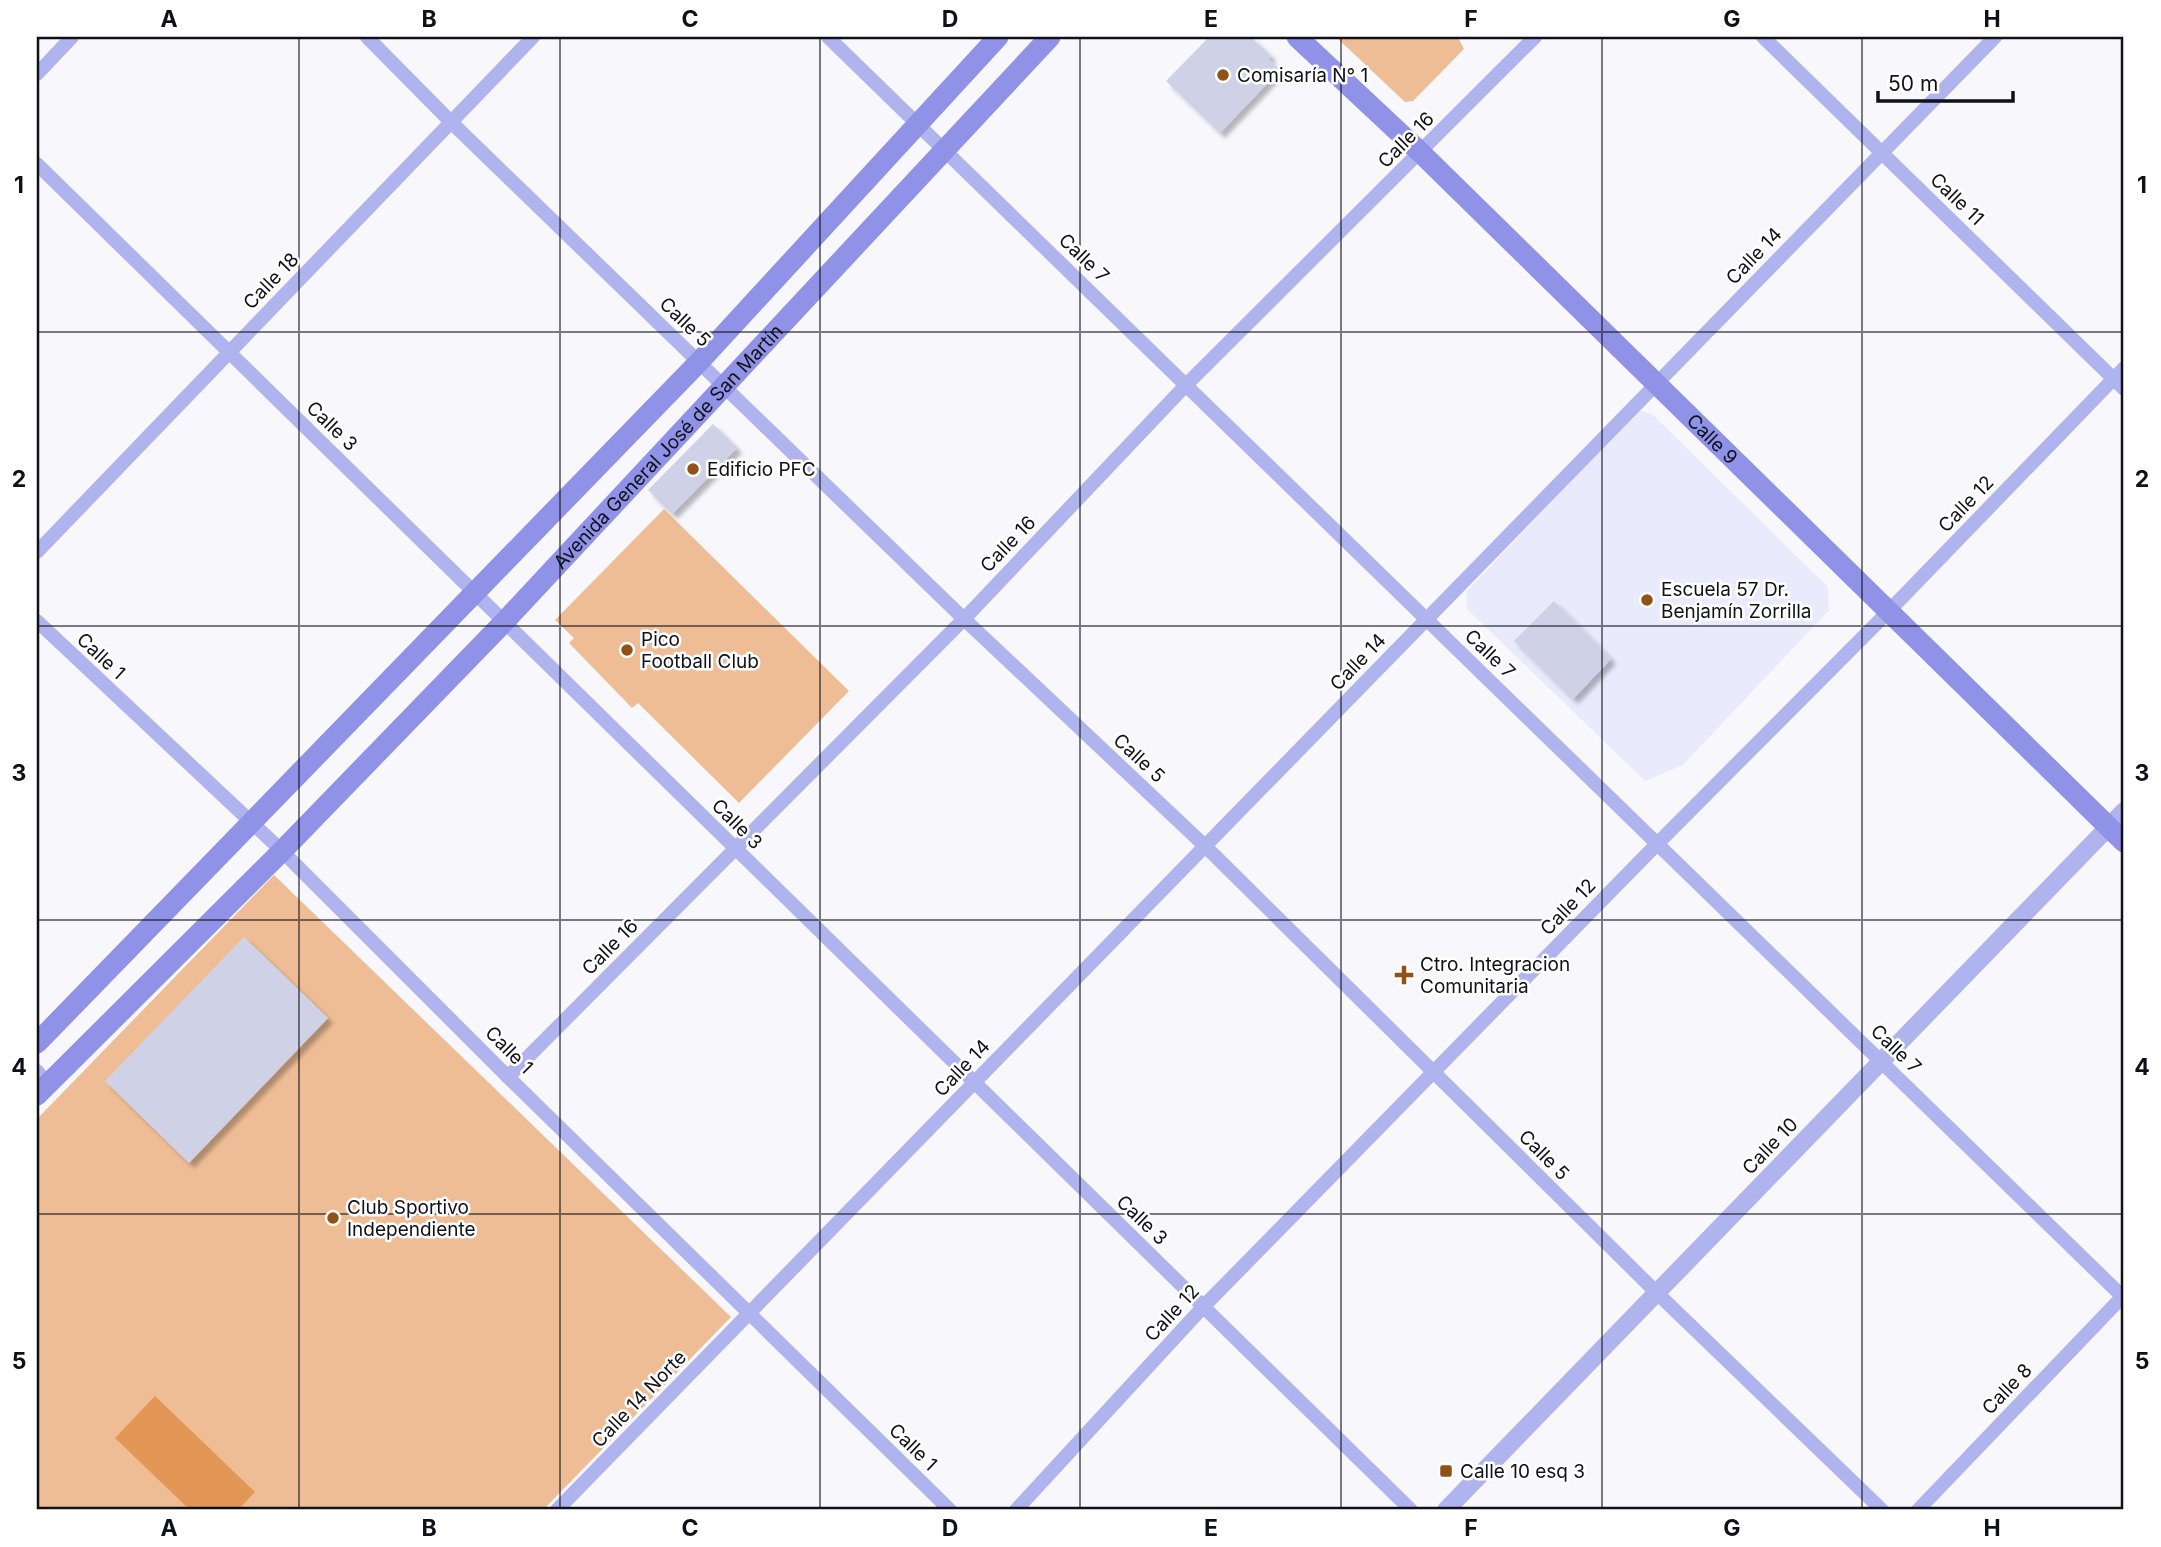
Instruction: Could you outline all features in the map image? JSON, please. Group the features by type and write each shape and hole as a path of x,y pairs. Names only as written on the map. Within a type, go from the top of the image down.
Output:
{"main road":[{"name":"Avenida General José de San Martín","path":"37,1043 699,362 998,37"},
{"name":"Avenida General José de San Martín","path":"40,1084 282,851 505,621 723,384 1050,37"},
{"name":"Calle 9","path":"1297,37 1420,153 2124,842"}],"street":[{"path":"37,74 72,37"},
{"name":"Calle 5","path":"367,37 451,122 964,619 1205,846 1657,1293 1882,1510"},
{"name":"Calle 18","path":"37,552 533,37"},
{"name":"Calle 7","path":"828,37 2124,1296"},
{"name":"Calle 16","path":"508,1077 964,619 1186,385 1535,37"},
{"name":"Calle 11","path":"1763,37 2124,389"},
{"name":"Calle 14","path":"749,1314 1995,37"},
{"name":"Calle 3","path":"37,164 1410,1510"},
{"name":"Calle 12","path":"1016,1510 1204,1306 1657,844 1888,613 2124,368"},
{"name":"Calle 1","path":"37,621 282,851 508,1077 950,1510"},
{"name":"Calle 10","path":"1446,1510 2124,811"},
{"name":"Calle 8","path":"1918,1510 2124,1296"},
{"name":"Calle 14 Norte","path":"557,1510 749,1314"}],"shaded area":[{"path":"1336,37 1458,37 1464,49 1413,101 1405,102"},
{"name":"Escuela 57 Dr. Benjamín Zorrilla","path":"1639,410 1652,414 1828,587 1829,610 1683,765 1645,781 1466,608 1467,591"},
{"path":"664,509 849,691 739,803 638,703 632,708 569,643 574,638 555,620"},
{"name":"Club Sportivo Independiente","path":"274,875 731,1317 543,1510 41,1510 37,1506 37,1119"},
{"path":"155,1396 255,1492 238,1510 190,1510 115,1438"}],"building":[{"path":"1209,37 1251,37 1271,56 1268,59 1280,70 1220,133 1166,81"},
{"name":"Edificio PFC","path":"713,424 737,448 672,514 648,490"},
{"path":"1554,601 1611,659 1573,699 1514,641"},
{"path":"244,937 328,1018 189,1163 105,1081"}],"place":[{"name":"Comisaría N° 1","path":"1223,75"},
{"name":"Edificio PFC","path":"693,469"},
{"name":"Escuela 57 Dr. Benjamín Zorrilla","path":"1647,600"},
{"name":"Pico Football Club","path":"627,650"},
{"name":"Ctro. Integracion Comunitaria","path":"1404,975"},
{"name":"Club Sportivo Independiente","path":"333,1218"},
{"name":"Calle 10 esq 3","path":"1446,1471"}]}
